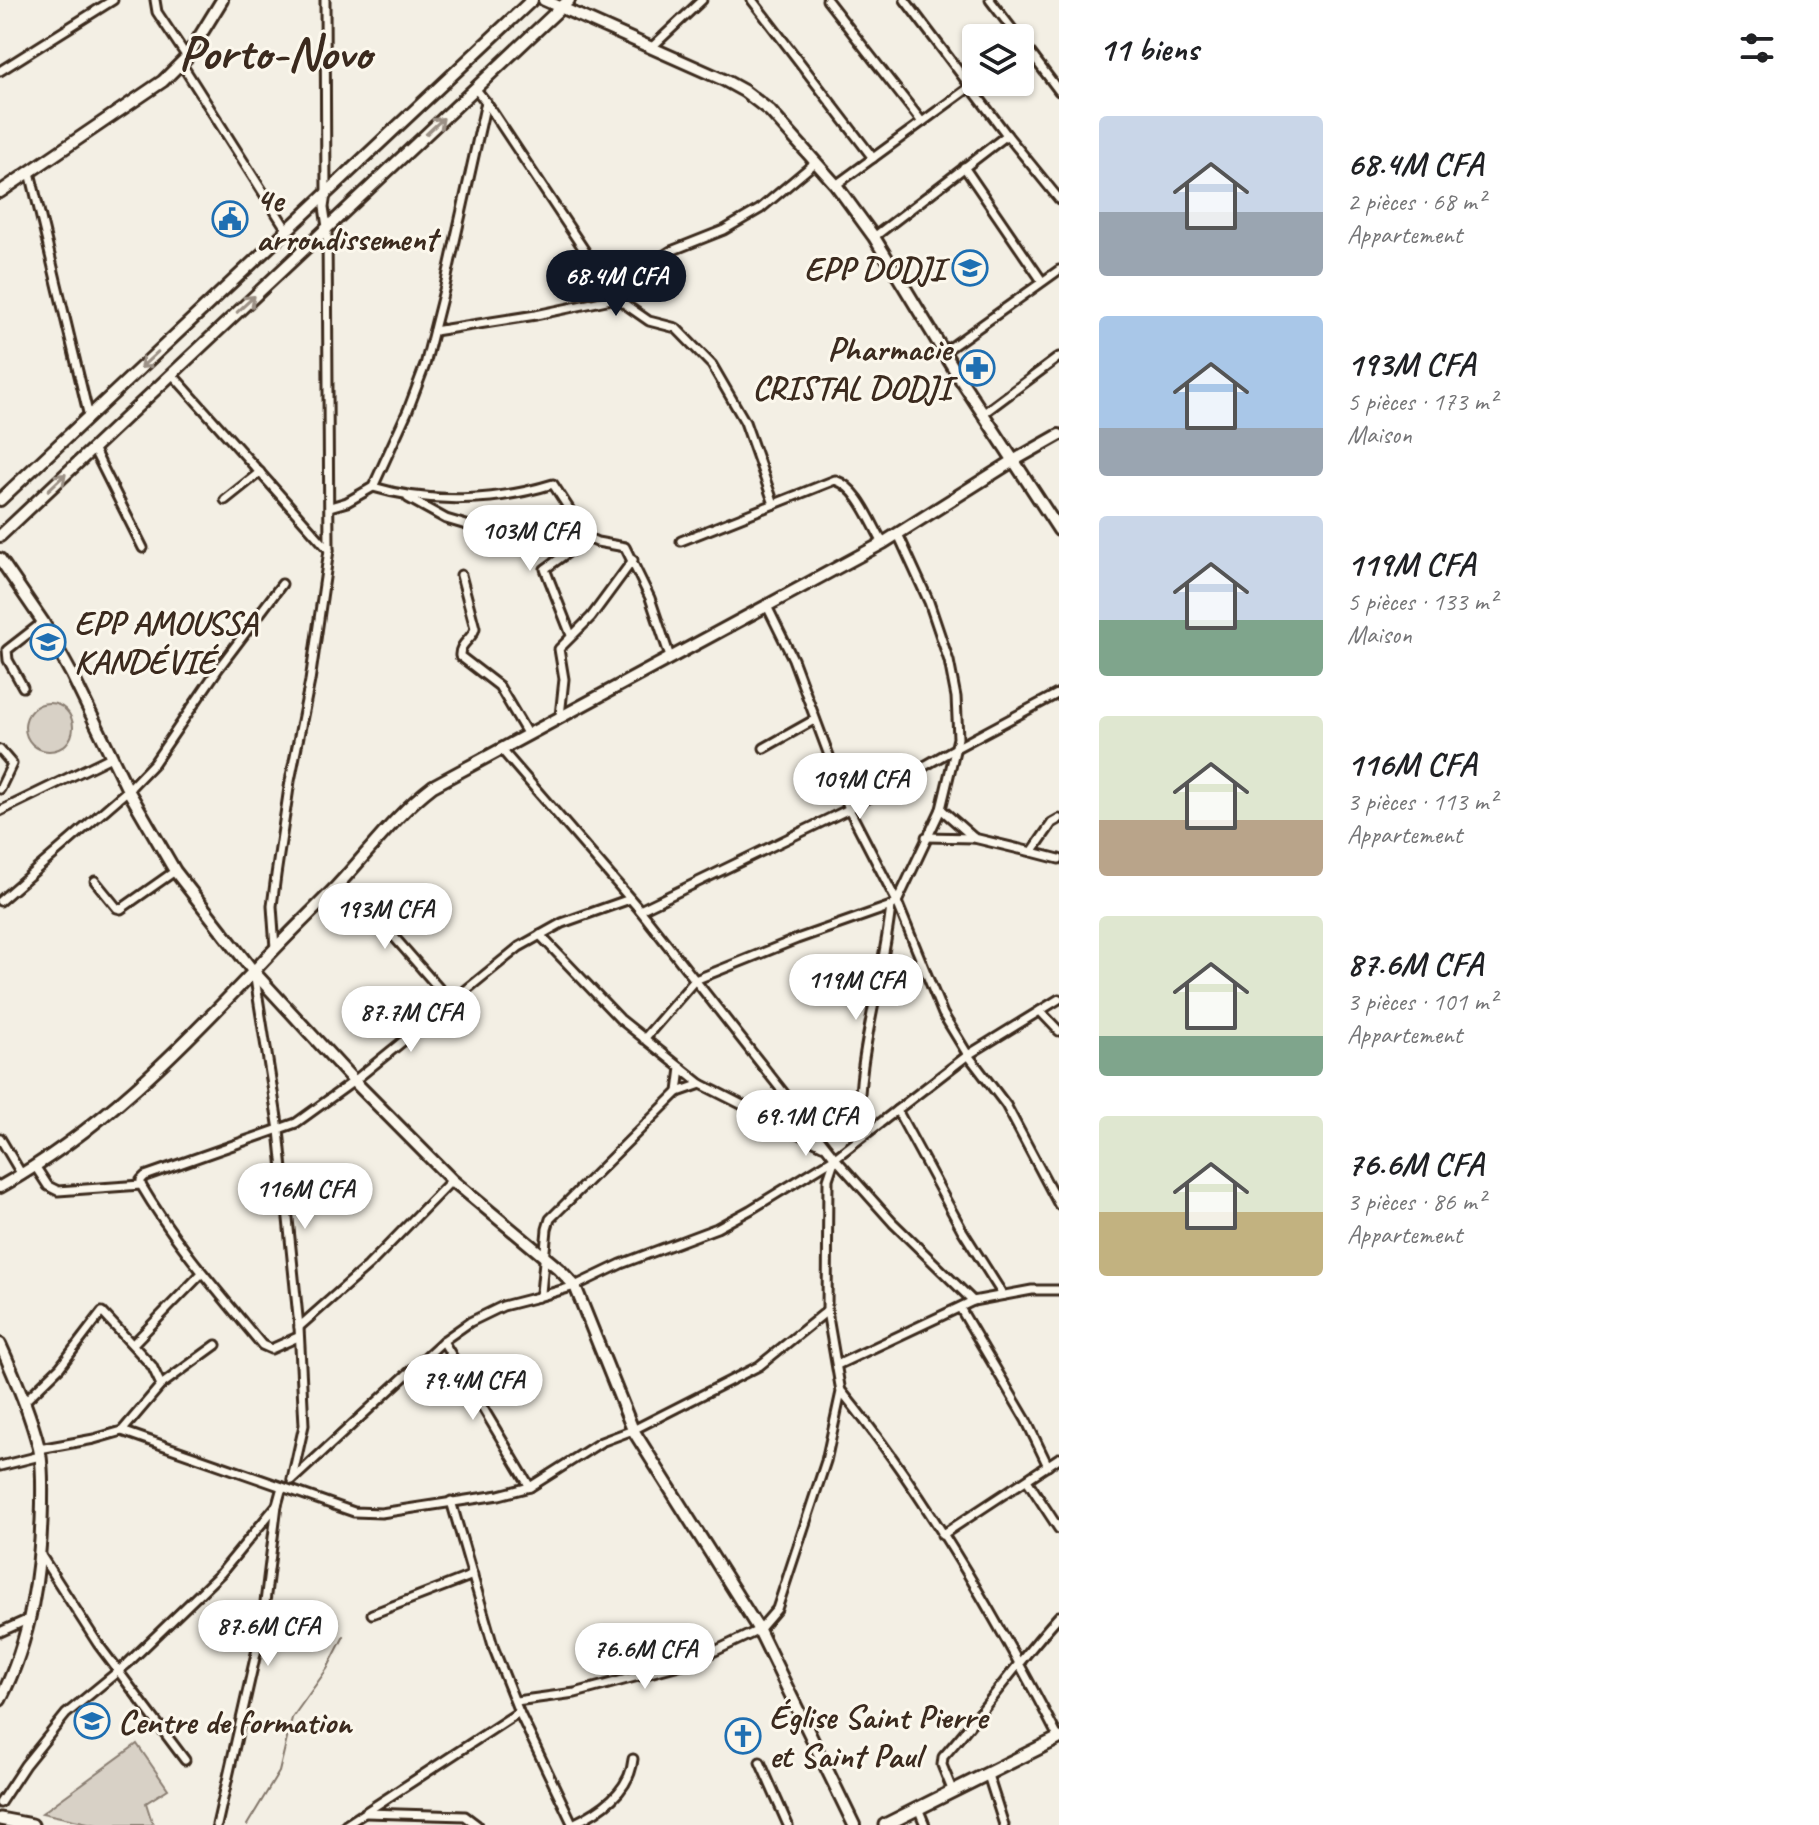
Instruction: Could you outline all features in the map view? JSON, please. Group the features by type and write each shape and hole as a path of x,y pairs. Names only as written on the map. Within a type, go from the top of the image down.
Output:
{"main road":[{"path":"885,1825 1059,1738"},
{"path":"8,1822 32,1825"}],"street":[{"path":"0,71 113,0"},
{"path":"155,0 157,12 184,60 287,230"},
{"path":"0,192 139,100 184,60 222,0"},
{"path":"275,948 272,906 276,875 329,550 327,227 324,207 325,0"},
{"path":"0,500 532,0"},
{"path":"544,0 565,4 744,91 770,111 836,185 874,237 1059,530"},
{"path":"651,48 702,0"},
{"path":"752,0 873,158"},
{"path":"827,0 922,122"},
{"path":"905,0 962,76"},
{"path":"990,0 1008,24"},
{"path":"0,536 565,4"},
{"path":"1034,58 1059,91"},
{"path":"475,88 616,298 649,321 676,328 712,365 745,422 774,504"},
{"path":"836,185 962,93"},
{"path":"977,96 1059,199"},
{"path":"330,507 373,487 408,410 434,331 486,102"},
{"path":"874,237 1007,135"},
{"path":"611,290 671,251 724,230 760,209 816,162"},
{"path":"964,167 1042,281"},
{"path":"30,172 89,417"},
{"path":"944,352 1059,270"},
{"path":"434,331 536,315 616,298"},
{"path":"984,413 1059,357"},
{"path":"172,374 329,550"},
{"path":"0,1187 35,1166 137,1089 204,1026 416,799 451,775 883,543 1059,435"},
{"path":"93,448 143,548"},
{"path":"225,500 260,472"},
{"path":"681,541 835,480 845,483 852,491 883,543"},
{"path":"407,497 499,496 553,484 588,538 625,547 650,598 670,657"},
{"path":"373,487 407,497 446,519 473,527"},
{"path":"860,1138 860,1093 894,904 941,809 956,748 956,697 949,661 929,602 898,534"},
{"path":"571,635 545,569 588,538"},
{"path":"0,559 43,622 128,790 175,871 253,971 354,1081 452,1180 575,1286 633,1430 759,1630 854,1825"},
{"path":"560,716 564,679 558,653 571,635 591,617 633,560"},
{"path":"461,575 475,628 461,647 460,656 495,682 528,735"},
{"path":"0,901 128,790 154,763 218,669 282,584"},
{"path":"767,606 793,659 849,809 943,1014 968,1055 1006,1105 1059,1205"},
{"path":"23,687 8,660 7,650 43,622"},
{"path":"640,910 849,809 1059,693"},
{"path":"764,748 814,720"},
{"path":"501,749 640,910 824,1146 893,1223 973,1301"},
{"path":"0,750 12,764 0,789"},
{"path":"0,811 111,757"},
{"path":"941,809 974,838"},
{"path":"1032,852 1052,823 1059,819"},
{"path":"926,837 974,838 1059,859"},
{"path":"95,881 121,909 175,871"},
{"path":"338,884 388,930 450,1001"},
{"path":"298,1337 267,1349 202,1273 159,1215 141,1180 296,1123 354,1081 519,947 562,923 630,899"},
{"path":"644,1039 695,980 894,904"},
{"path":"540,935 610,1009 701,1084 824,1146"},
{"path":"253,971 279,1130 299,1327 304,1425 292,1480"},
{"path":"0,1803 25,1765 66,1714 118,1671 221,1573 277,1505 292,1480 443,1341 470,1322 503,1306 575,1286 621,1264 725,1224 835,1158 968,1055 1059,999"},
{"path":"1040,1011 1059,1031"},
{"path":"678,1092 681,1068"},
{"path":"538,1297 550,1219 678,1092 701,1084"},
{"path":"897,1110 962,1230 1003,1295"},
{"path":"0,1138 22,1175"},
{"path":"516,1701 575,1693 694,1661 759,1630 777,1609 826,1461 841,1392 827,1311 828,1179 835,1158"},
{"path":"35,1166 48,1186 58,1191 141,1185"},
{"path":"299,1327 368,1266 452,1180"},
{"path":"133,1344 202,1273"},
{"path":"837,1365 973,1301 1059,1290"},
{"path":"960,1308 1026,1420 1048,1466"},
{"path":"122,1431 364,1514 499,1495 530,1487 601,1442 633,1430 759,1366 827,1311"},
{"path":"24,1402 60,1367 98,1313 104,1314 133,1344 152,1366 161,1385"},
{"path":"443,1341 530,1487"},
{"path":"0,1344 24,1402 40,1453 40,1554 31,1619 16,1666 0,1700"},
{"path":"0,1466 122,1431 161,1385 216,1345"},
{"path":"841,1392 886,1449 942,1535 1018,1661 1059,1738"},
{"path":"942,1535 1059,1458"},
{"path":"1027,1480 1059,1529"},
{"path":"451,1501 494,1649 519,1712 573,1824 604,1807 618,1793 632,1771 633,1759"},
{"path":"217,1825 262,1627 277,1505"},
{"path":"40,1554 118,1671 185,1760"},
{"path":"372,1614 473,1575"},
{"path":"953,1792 942,1765 943,1757 985,1709 1018,1661 1059,1616"},
{"path":"0,1632 31,1619"},
{"path":"346,1825 519,1712"},
{"path":"760,1762 788,1825"},
{"path":"988,1775 1004,1825"},
{"path":"918,1808 925,1825"},
{"path":"364,1813 465,1816 477,1825"}],"shaded area":[{"path":"49,703 66,710 73,727 66,744 49,751 32,744 25,727 32,710"},
{"path":"137,1744 168,1789 146,1803 153,1825 97,1825 42,1813"}],"waterway":[{"path":"247,1825 279,1772 292,1718 327,1669 344,1636"}],"place":[{"name":"4e arrondissement","path":"230,219"},
{"name":"EPP DODJI","path":"970,268"},
{"name":"Pharmacie CRISTAL DODJI","path":"977,368"},
{"name":"EPP AMOUSSA KANDÉVIÉ","path":"48,642"},
{"name":"Centre de formation","path":"92,1721"},
{"name":"Église Saint Pierre et Saint Paul","path":"743,1736"}],"district":[{"name":"Porto-Novo","path":"275,52"}]}
